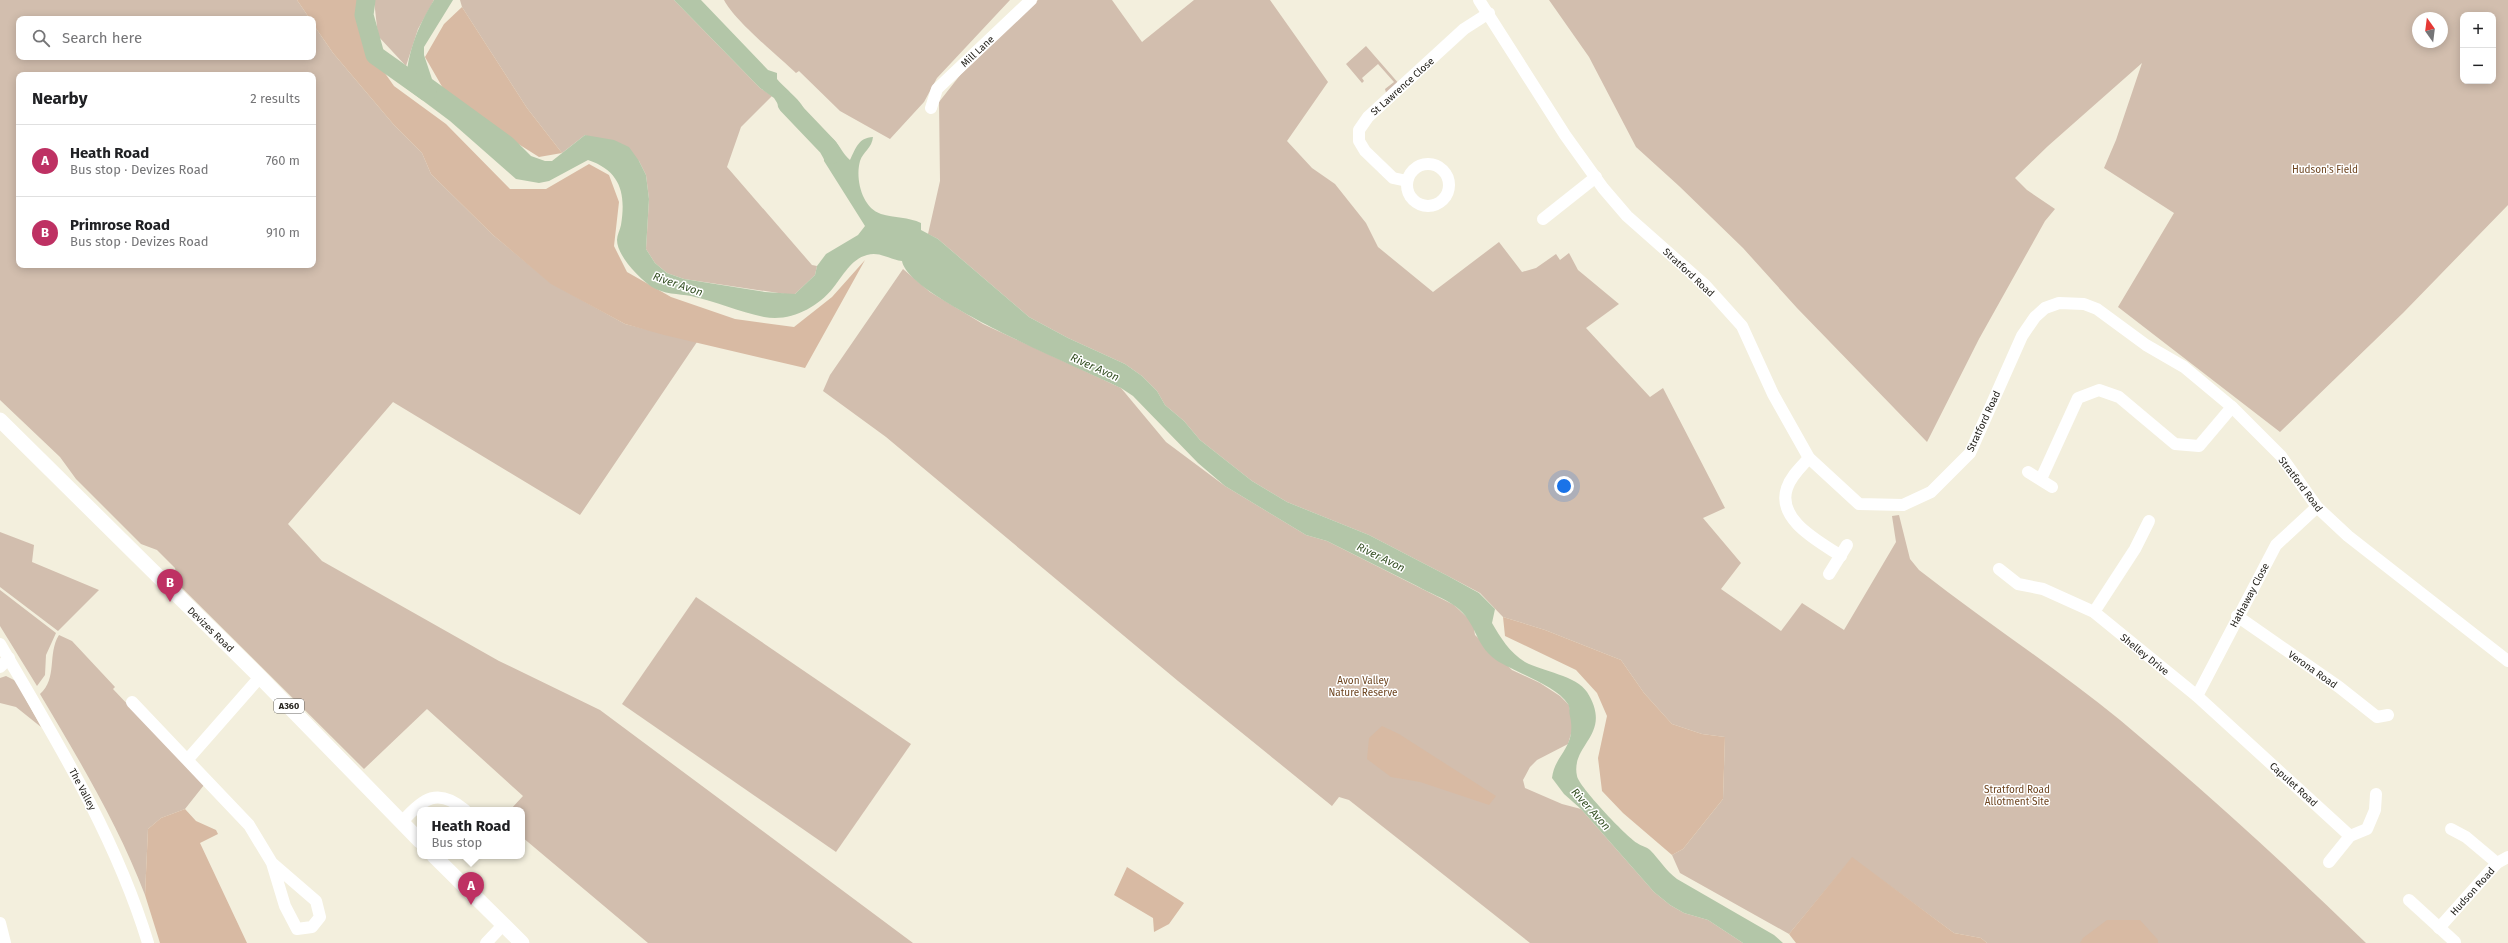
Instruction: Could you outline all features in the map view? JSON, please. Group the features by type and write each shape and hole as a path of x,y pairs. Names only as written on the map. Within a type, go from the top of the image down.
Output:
{"main road":[{"name":"Devizes Road","path":"0,420 260,677 417,838"},
{"path":"437,859 522,943"}],"street":[{"name":"Mill Lane","path":"931,108 937,89 1031,0"},
{"name":"Stratford Road","path":"1480,0 1565,135 1596,177 1627,216 1705,285 1742,326 1773,394 1809,458 1859,504 1902,505 1931,492 1970,453 2022,336 2035,317 2045,308 2059,303 2084,304 2097,309 2146,345 2184,367 2232,407 2281,456 2317,507 2348,536 2508,661"},
{"name":"St Lawrence Close","path":"1407,181 1393,178 1366,152 1359,141 1359,130 1368,117 1458,34 1489,13"},
{"path":"1543,219 1596,177"},
{"path":"2041,479 2078,398 2099,390 2119,397 2175,444 2199,446 2232,407"},
{"path":"1809,458 1793,475 1786,489 1787,510 1802,530 1841,556"},
{"path":"2028,472 2052,487"},
{"name":"Hathaway Close","path":"2197,696 2276,544 2317,507"},
{"path":"2094,612 2135,549 2149,521"},
{"path":"1829,574 1847,545"},
{"name":"Shelley Drive","path":"1999,569 2018,584 2043,588 2094,612 2197,696"},
{"name":"Verona Road","path":"2238,616 2339,687 2377,717 2388,715"},
{"name":"The Valley","path":"0,644 94,810 124,873 148,943"},
{"path":"0,667 9,658"},
{"path":"188,759 260,677"},
{"name":"Capulet Road","path":"2197,696 2350,836"},
{"path":"132,702 188,759 249,825 272,863 285,906 297,929 312,927 320,918 316,901 272,863"},
{"path":"2329,862 2350,836 2367,828 2375,810 2376,794"},
{"path":"417,807 432,797 441,796 461,807"},
{"path":"402,822 417,807"},
{"path":"2451,829 2466,837 2497,863"},
{"name":"Hudson Road","path":"2439,928 2497,863 2508,857"},
{"path":"2409,900 2454,942"},
{"path":"0,923 6,943"},
{"path":"486,943 503,925"}],"green space":[{"path":"0,0 297,0 308,16 16,16 16,60 316,60 316,28 333,53 394,125 422,153 431,174 493,235 551,283 625,324 697,342 580,515 393,402 288,524 322,561 499,661 600,710 913,943 648,943 525,840 525,807 513,807 523,796 427,709 364,769 178,584 175,568 157,550 141,544 76,479 60,457 0,400"},
{"path":"374,0 434,0 418,29 406,66 378,36"},
{"path":"460,0 674,0 760,88 772,96 741,127 727,167 812,265 817,266 815,275 795,294 785,294 684,279 667,273 655,263 646,249 649,199 646,175 639,161 585,135 562,153 527,108 462,7"},
{"path":"724,0 1010,0 937,78 924,102 890,139 840,111 799,71 796,73 757,38 729,8"},
{"name":"Stratford Road Allotment Site","path":"1038,0 1112,0 1142,42 1194,0 1270,0 1328,82 1287,141 1312,168 1335,184 1366,223 1378,247 1433,292 1499,242 1522,272 1536,268 1556,254 1560,260 1569,253 1578,270 1619,304 1586,328 1650,397 1663,388 1725,508 1703,518 1741,563 1721,589 1781,631 1802,603 1844,630 1896,542 1892,516 1899,515 1910,559 1919,570 2120,720 2245,829 2366,943 1987,943 1981,938 1954,933 1852,858 1789,934 1680,873 1672,855 1683,849 1723,799 1725,737 1702,734 1672,724 1644,693 1621,660 1545,630 1503,617 1480,593 1369,535 1287,502 1252,481 1200,440 1184,421 1165,405 1157,391 1142,376 1125,364 1068,338 1029,317 938,239 928,234 940,181 939,102 961,74"},
{"name":"Hudson's Field","path":"1549,0 2508,0 2508,205 2403,313 2280,432 2118,307 2174,213 2104,168 2116,140 2142,63 2048,146 2015,178 2027,190 2055,209 2045,221 1979,339 1927,442 1797,308 1743,248 1636,147 1589,57"},
{"path":"1366,46 1400,85 1387,96 1385,89 1394,82 1378,64 1362,78 1364,81 1362,83 1346,64"},
{"name":"Avon Valley Nature Reserve","path":"903,269 930,292 983,324 1121,388 1166,442 1225,486 1306,535 1327,541 1454,605 1473,623 1475,635 1512,670 1540,683 1560,696 1569,705 1573,727 1568,744 1537,760 1530,767 1523,780 1525,788 1562,804 1581,809 1654,892 1670,905 1684,913 1708,920 1743,943 1530,943 1349,800 1339,797 1332,806 1178,681 886,437 823,391 830,375"},
{"path":"0,532 34,545 32,562 99,590 58,631 0,587"},
{"path":"0,590 56,633 46,655 45,675 37,686 0,626"},
{"path":"696,597 911,744 836,852 622,704"},
{"path":"59,635 72,641 115,687 113,689 204,785 185,809 161,818 148,829 145,895 123,843 97,793 40,694 49,681 55,642"},
{"path":"6,676 16,681 41,727 16,707 0,703 0,678"}],"shaded area":[{"path":"297,0 362,0 363,42 394,86 446,124 510,189 546,189 589,164 609,175 619,202 614,246 627,272 671,297 735,319 794,327 832,297 865,260 805,368 664,335 625,324 551,284 493,235 431,174 422,153 394,125 333,53 316,28 316,16 308,16"},
{"path":"462,7 527,108 562,153 539,157 490,126 444,90 425,57 444,24"},
{"path":"1503,617 1545,630 1621,660 1644,693 1672,724 1702,734 1725,737 1723,799 1683,849 1672,855 1623,813 1602,791 1598,758 1607,716 1597,693 1576,670 1505,636"},
{"path":"1382,726 1399,734 1496,796 1489,805 1420,782 1391,777 1367,759 1369,738"},
{"path":"185,809 196,821 216,830 218,834 200,843 247,943 160,943 145,895 148,829 161,818"},
{"path":"1852,857 1954,933 1981,938 1987,943 1796,943 1789,934"},
{"path":"1127,867 1184,903 1169,924 1154,932 1153,918 1114,895"},
{"path":"2107,920 2140,920 2158,940 2158,943 2080,943 2083,938"}],"water":[{"path":"434,0 453,0 424,47 424,55 432,79 513,138 531,156 545,161 552,161 585,135 614,140 629,147 639,161 646,175 649,199 646,249 655,263 667,273 684,279 765,292 795,294 815,275 817,266 826,254 858,235 865,226 824,161 823,145 814,136 821,130 838,144 850,160 858,144 864,139 873,137 871,144 860,161 858,176 859,184 865,199 874,211 921,223 921,230 938,239 1029,317 1068,338 1125,364 1142,376 1157,391 1165,405 1184,421 1200,440 1252,481 1287,502 1369,535 1479,593 1495,609 1492,623 1502,639 1515,654 1525,662 1559,674 1575,682 1582,686 1587,692 1594,707 1596,719 1590,738 1579,755 1577,776 1594,800 1631,839 1650,850 1677,879 1774,935 1783,943 1743,943 1708,920 1684,913 1670,905 1654,892 1581,809 1564,794 1552,778 1557,762 1565,750 1571,736 1568,704 1562,697 1545,685 1496,660 1483,647 1468,619 1455,606 1327,541 1306,535 1225,486 1198,463 1133,396 1121,388 1037,349 964,312 933,294 912,276 902,261 881,255 867,255 856,260 827,295 819,302 802,312 784,317 774,318 755,315 700,298 666,292 652,287 641,279 625,260 618,246 617,238 621,225 623,203 619,185 608,170 588,160 549,181 539,183 516,179 450,121 406,88 410,53 422,21"},
{"path":"674,0 701,0 768,70 777,73 777,79 800,102 803,107 808,119 804,124 781,109 774,98 760,88"}],"waterway":[{"name":"River Avon","path":"366,0 364,15 375,55 427,92"},
{"name":"River Avon","path":"787,104 828,147 832,154"}],"place":[{"name":"Primrose Road","path":"170,602"},
{"name":"Heath Road","path":"471,905"}]}
